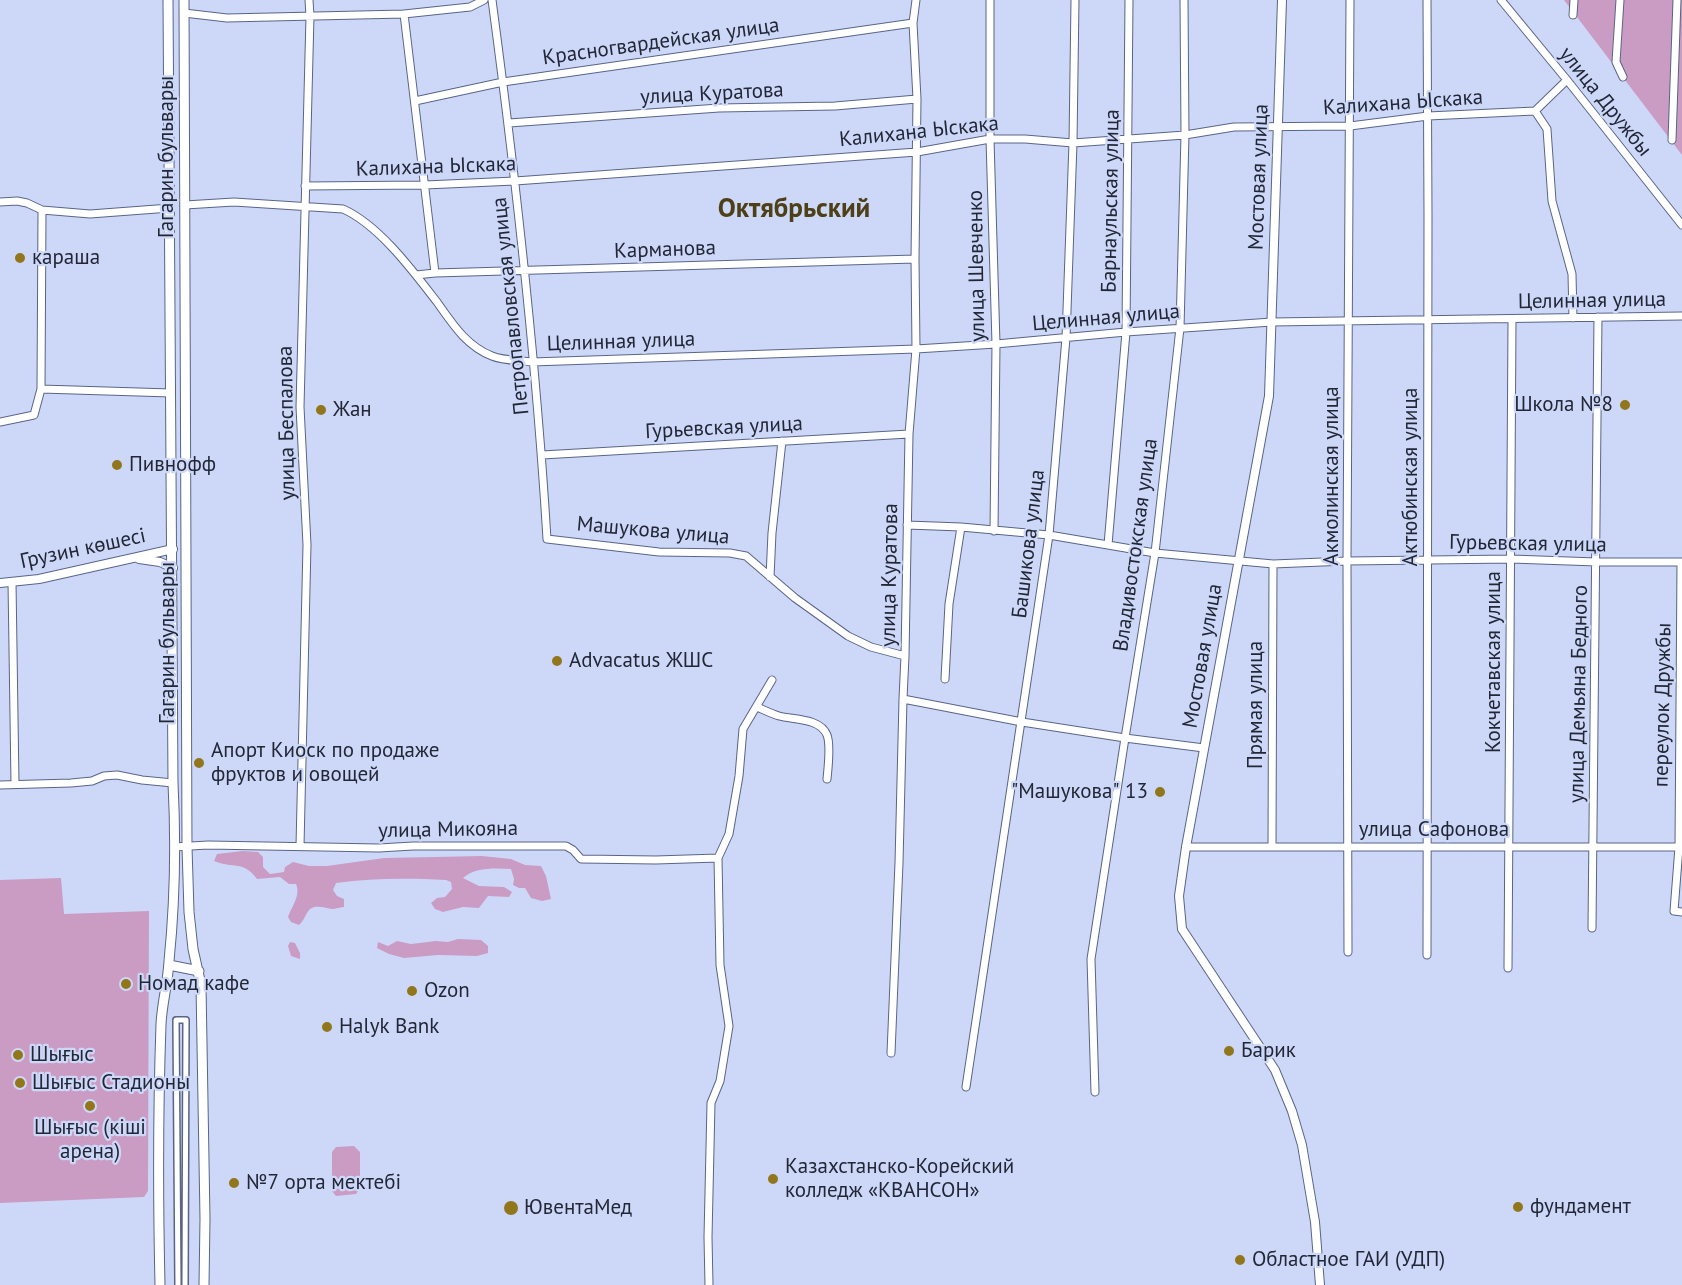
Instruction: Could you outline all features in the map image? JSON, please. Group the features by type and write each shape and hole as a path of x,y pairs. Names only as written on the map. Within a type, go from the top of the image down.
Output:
{"main road":[{"name":"Гагарин бульвары","path":"160,1285 161,1021 174,913 175,820 168,0"},
{"name":"Гагарин бульвары","path":"184,0 187,847 189,912 193,949 201,985 204,1285"},
{"path":"170,208 185,205"},
{"path":"173,549 185,547"},
{"path":"169,965 199,971"}],"street":[{"name":"улица Беспалова","path":"300,846 307,545 300,407 309,0"},
{"path":"184,13 227,18 404,14 470,7 484,0"},
{"name":"Петропавловская улица","path":"492,0 515,181 542,455 547,539"},
{"name":"улица Куратова","path":"891,1053 899,863 909,434 916,349 917,99 913,23 916,0"},
{"name":"улица Шевченко","path":"990,0 990,140 996,344 993,531"},
{"name":"Башикова улица","path":"966,1088 1049,535 1066,338 1073,143 1075,0"},
{"name":"Барнаульская улица","path":"1108,545 1126,332 1129,0"},
{"name":"Владивостокская улица","path":"1095,1092 1091,959 1155,553 1180,328 1185,135 1184,0"},
{"name":"Мостовая улица","path":"1282,0 1269,396 1179,896 1182,929 1275,1070 1292,1111 1302,1145 1315,1222 1320,1285"},
{"name":"Акмолинская улица","path":"1348,952 1347,561 1350,0"},
{"name":"Актюбинская улица","path":"1427,0 1427,955"},
{"name":"улица Дружбы","path":"1501,0 1682,225"},
{"path":"1573,15 1574,0"},
{"path":"1620,0 1616,62 1623,77"},
{"path":"1672,140 1677,0"},
{"path":"404,14 435,273"},
{"name":"Красногвардейская улица","path":"415,100 503,82 913,23"},
{"path":"1567,80 1535,111 1547,129 1552,201 1572,274 1573,318"},
{"name":"улица Куратова","path":"509,123 719,108 835,106 917,99"},
{"name":"Калихана Ыскака","path":"305,186 425,185 515,181 917,152 990,140 1025,139 1073,143 1185,135 1234,127 1350,126 1428,116 1535,111"},
{"path":"0,202 17,201 42,210 90,214 170,208"},
{"name":"Целинная улица","path":"185,205 234,202 343,209 358,215 416,275 465,340 493,357 532,362 916,349 1272,322 1682,316"},
{"path":"0,423 34,415 41,389 42,210"},
{"name":"Карманова","path":"416,275 915,259"},
{"name":"улица Демьяна Бедного","path":"1592,928 1599,317"},
{"name":"Кокчетавская улица","path":"1508,968 1512,319"},
{"path":"41,389 171,393"},
{"name":"Гурьевская улица","path":"542,455 909,434"},
{"path":"770,577 772,533 782,441"},
{"name":"Гурьевская улица","path":"908,525 1049,535 1155,553 1273,564 1511,559 1682,562"},
{"path":"945,679 949,604 961,528"},
{"name":"Машукова улица","path":"547,539 649,551 746,556 818,615 848,636 871,647 905,656"},
{"name":"Грузин көшесі","path":"0,583 39,579 173,549"},
{"path":"133,558 160,562 173,568"},
{"name":"переулок Дружбы","path":"1682,562 1680,847 1674,911 1682,912"},
{"name":"Прямая улица","path":"1272,846 1273,564"},
{"path":"12,582 15,784"},
{"path":"709,1285 711,1103 720,1081 729,1026 720,965 718,858 729,834 744,729 772,680"},
{"path":"903,699 1022,722 1204,748"},
{"path":"757,706 779,716 818,725 827,735 827,779"},
{"path":"0,785 92,781 104,776 117,775 173,783"},
{"name":"улица Микояна","path":"174,847 208,845 379,848 566,846 581,859 656,861 718,858"},
{"name":"улица Сафонова","path":"1186,847 1680,847"},
{"path":"178,1285 176,1020 186,1020 185,1285"},
{"path":"177,1124 187,1123"}],"shaded area":[{"path":"1564,0 1682,0 1682,155"},
{"path":"258,852 263,857 263,867 270,874 284,872 285,867 293,862 309,866 327,866 384,858 482,856 511,859 525,865 541,866 546,876 551,899 542,901 531,898 525,888 513,885 511,869 479,870 463,878 479,886 504,887 512,892 509,897 488,896 479,908 463,907 443,912 435,909 431,903 437,898 445,897 452,889 451,882 446,880 350,881 336,883 333,890 337,896 344,899 344,907 310,909 299,925 291,922 288,917 297,896 296,884 289,884 280,877 257,879 247,869 214,861 217,854"},
{"path":"61,878 64,914 149,911 148,1191 144,1197 0,1203 0,880"},
{"path":"458,939 481,940 488,946 488,953 477,956 438,955 404,958 377,948 378,942 388,946 397,941 411,944 448,942"},
{"path":"290,942 295,943 300,959 291,956 288,946"},
{"path":"354,1146 360,1152 360,1188 356,1194 336,1196 332,1191 332,1152 336,1147"}],"place":[{"name":"караша","path":"20,258"},
{"name":"Школа №8","path":"1625,405"},
{"name":"Жан","path":"321,410"},
{"name":"Пивнофф","path":"117,465"},
{"name":"Advacatus ЖШС","path":"557,661"},
{"name":"Апорт Киоск по продаже фруктов и овощей","path":"199,763"},
{"name":"\"Машукова\" 13","path":"1160,792"},
{"name":"Номад кафе","path":"126,984"},
{"name":"Ozon","path":"412,991"},
{"name":"Halyk Bank","path":"327,1027"},
{"name":"Барик","path":"1229,1051"},
{"name":"Шығыс","path":"18,1055"},
{"name":"Шығыс Стадионы","path":"20,1083"},
{"name":"Шығыс (кіші арена)","path":"90,1106"},
{"name":"Казахстанско-Корейский колледж «КВАНСОН»","path":"773,1179"},
{"name":"№7 орта мектебі","path":"234,1183"},
{"name":"фундамент","path":"1518,1207"},
{"name":"ЮвентаМед","path":"511,1208"},
{"name":"Областное ГАИ (УДП)","path":"1240,1260"}],"district":[{"name":"Октябрьский","path":"794,209"}]}
